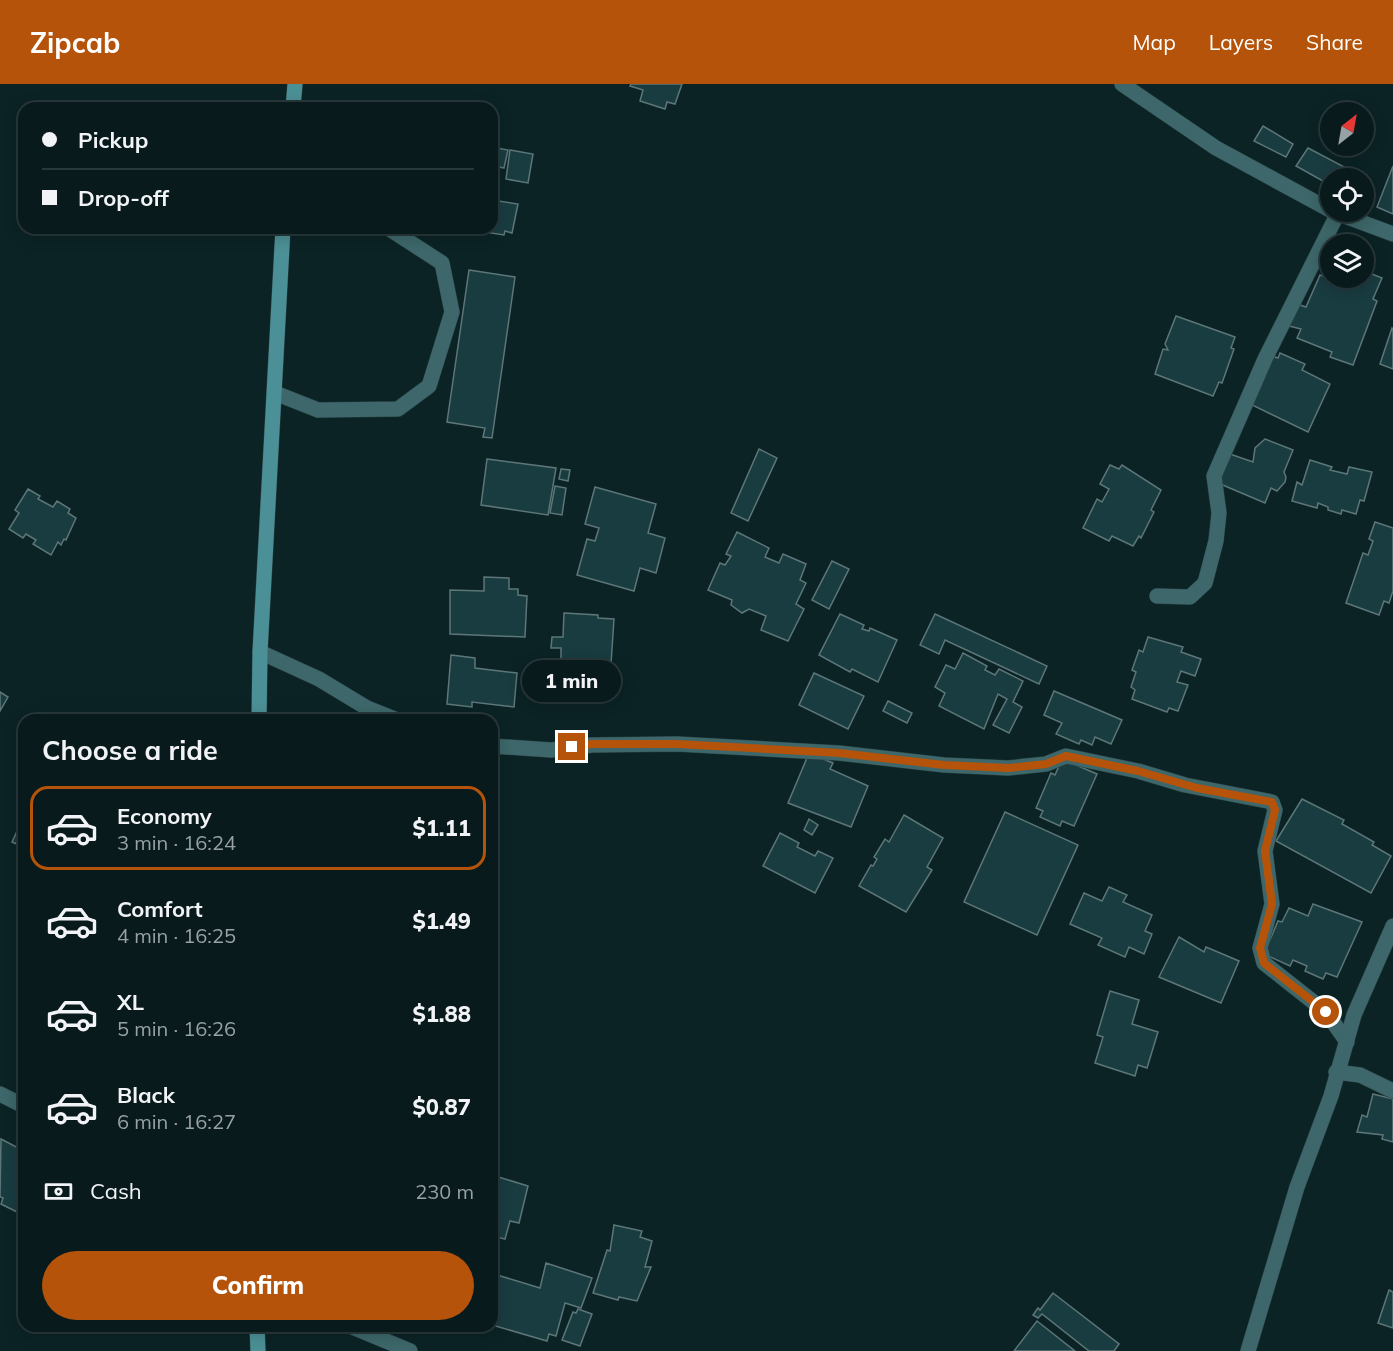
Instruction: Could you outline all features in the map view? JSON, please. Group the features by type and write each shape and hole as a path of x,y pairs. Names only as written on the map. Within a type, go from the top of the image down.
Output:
{"main road":[{"path":"294,102 295,84"},
{"path":"259,714 260,652 283,234"},
{"path":"257,1332 258,1351"}],"street":[{"path":"1122,84 1216,148 1320,204"},
{"path":"1157,596 1190,597 1205,583 1216,541 1219,513 1214,476 1329,222"},
{"path":"1362,222 1393,234"},
{"path":"275,393 318,410 398,409 429,386 452,312 442,263 397,234"},
{"path":"260,652 319,679 367,708 382,714"},
{"path":"498,747 552,750 592,744 677,744 839,753 944,765 1008,768 1046,764 1066,756 1138,771 1193,787 1272,802 1275,810 1265,851 1272,904 1260,948 1264,963 1326,1012 1347,1042"},
{"path":"1248,1351 1297,1187 1331,1096 1336,1071 1354,1015 1393,926"},
{"path":"1336,1071 1360,1075 1393,1091"},
{"path":"0,1094 18,1103"},
{"path":"364,1332 410,1351"}],"building":[{"path":"631,84 682,84 675,104 667,102 665,109 640,101 643,90 630,86"},
{"path":"1263,126 1293,144 1286,157 1254,141"},
{"path":"498,148 508,150 504,168 498,167"},
{"path":"1308,148 1346,168 1320,168 1320,179 1296,166"},
{"path":"510,150 533,154 528,183 506,179"},
{"path":"1393,166 1393,214 1377,207"},
{"path":"498,201 518,204 512,233 505,231 504,235 497,234"},
{"path":"469,270 515,277 492,438 483,437 485,428 447,422"},
{"path":"1320,275 1320,288 1374,288 1374,275 1382,278 1373,299 1377,301 1353,365 1330,357 1332,352 1297,338 1301,329 1289,326 1297,304 1306,307"},
{"path":"1176,316 1235,337 1231,348 1234,349 1222,383 1219,382 1213,396 1155,374 1163,349 1168,350 1165,344"},
{"path":"1393,329 1393,369 1380,364"},
{"path":"1280,353 1305,364 1302,370 1330,384 1308,432 1250,404 1272,356 1278,358"},
{"path":"1265,439 1293,450 1284,472 1285,482 1277,491 1271,488 1265,503 1218,483 1227,453 1253,462 1255,448"},
{"path":"759,449 777,458 748,521 731,513"},
{"path":"487,459 556,468 548,515 481,505"},
{"path":"1310,460 1332,467 1330,470 1347,474 1349,467 1372,472 1364,501 1360,500 1356,514 1342,510 1341,514 1328,510 1328,507 1318,503 1317,508 1292,501 1297,482 1302,485"},
{"path":"1110,465 1119,469 1122,465 1161,490 1151,510 1154,512 1141,538 1139,536 1133,546 1112,536 1109,541 1083,528 1097,499 1102,502 1109,489 1100,484"},
{"path":"561,469 570,470 568,481 559,479"},
{"path":"555,486 566,488 562,515 550,513"},
{"path":"595,487 656,504 648,533 665,538 656,573 640,568 634,591 577,575 587,539 595,541 599,528 585,524"},
{"path":"28,489 40,496 38,499 53,507 57,501 70,509 68,513 76,518 66,540 64,539 61,545 58,542 51,555 33,544 36,540 26,534 23,538 9,529 19,513 15,510"},
{"path":"1375,522 1393,528 1393,591 1389,603 1384,601 1379,615 1346,603 1363,553 1368,555 1373,541 1369,539"},
{"path":"737,532 769,548 765,557 779,563 783,554 806,564 800,580 806,583 796,604 804,609 788,641 761,630 766,616 749,609 742,613 731,605 732,600 708,590 720,563 725,565 731,556 726,554"},
{"path":"832,561 849,569 829,609 812,600"},
{"path":"484,577 509,578 509,589 518,589 518,595 527,596 525,637 450,634 450,590 484,591"},
{"path":"564,613 598,615 598,618 614,619 611,664 561,661 561,648 551,648 552,637 563,637"},
{"path":"840,614 864,625 862,629 869,631 870,628 897,640 878,682 852,669 850,672 819,655"},
{"path":"935,614 1047,666 1039,684 945,640 939,654 920,645"},
{"path":"1148,637 1183,647 1181,652 1201,659 1195,676 1181,671 1177,682 1188,685 1178,711 1169,708 1167,712 1132,699 1135,690 1131,687 1136,672 1132,670 1139,650 1143,652"},
{"path":"963,653 987,666 985,670 995,675 999,669 1023,681 1013,702 1022,707 1009,733 993,725 1007,699 998,694 984,729 939,706 945,693 935,687 946,665 955,669"},
{"path":"451,655 475,658 475,668 517,673 514,707 472,702 472,707 447,704"},
{"path":"814,673 864,696 848,729 799,705"},
{"path":"1054,691 1122,720 1111,744 1095,737 1092,745 1081,740 1079,744 1056,734 1062,723 1044,715"},
{"path":"0,692 8,697 0,711"},
{"path":"888,701 912,713 907,723 883,711"},
{"path":"809,753 833,763 830,769 868,786 851,827 788,803"},
{"path":"1062,759 1097,774 1074,826 1062,821 1060,826 1040,817 1043,811 1036,808 1051,773 1055,775"},
{"path":"1302,799 1344,820 1342,824 1374,842 1372,845 1391,856 1371,893 1276,841"},
{"path":"1005,812 1078,845 1037,935 964,902"},
{"path":"904,815 943,838 927,867 932,870 906,912 859,886 877,859 874,857 885,839 889,842"},
{"path":"809,819 818,825 812,835 804,830"},
{"path":"18,829 18,844 12,842"},
{"path":"780,833 799,843 797,847 815,856 818,851 833,858 815,893 763,866"},
{"path":"1109,887 1127,895 1123,902 1152,915 1145,931 1152,934 1144,954 1129,947 1125,957 1098,945 1102,938 1070,924 1084,893 1102,901"},
{"path":"1313,904 1362,922 1337,977 1326,973 1323,979 1305,971 1307,966 1293,960 1290,966 1264,954 1278,921 1282,922 1289,908 1308,916"},
{"path":"1179,937 1204,952 1206,947 1239,961 1221,1003 1159,977"},
{"path":"1110,991 1139,1000 1132,1024 1158,1032 1147,1068 1138,1065 1135,1076 1095,1063 1103,1037 1097,1035"},
{"path":"1373,1094 1393,1099 1393,1142 1382,1139 1383,1135 1357,1132 1362,1115 1367,1117"},
{"path":"1,1139 18,1148 18,1212 1,1204 3,1198 0,1197"},
{"path":"498,1177 528,1186 519,1223 510,1221 505,1239 498,1237"},
{"path":"614,1225 642,1231 640,1237 652,1241 645,1267 651,1267 637,1301 619,1297 618,1300 593,1293 607,1250 610,1251"},
{"path":"546,1263 592,1278 581,1308 565,1303 556,1336 549,1334 547,1341 498,1327 498,1275 540,1288"},
{"path":"1389,1290 1393,1292 1393,1328 1378,1323"},
{"path":"1053,1293 1119,1344 1114,1351 1089,1351 1042,1314 1038,1318 1033,1315 1038,1308 1040,1310"},
{"path":"578,1309 592,1314 580,1346 562,1340 573,1312 576,1313"},
{"path":"1037,1321 1075,1351 1014,1351"}],"route":[{"path":"572,747 592,744 677,744 839,753 944,765 1008,768 1046,764 1066,756 1094,764 1138,771 1197,788 1272,802 1275,810 1265,851 1272,904 1260,948 1264,963 1326,1012"}]}
